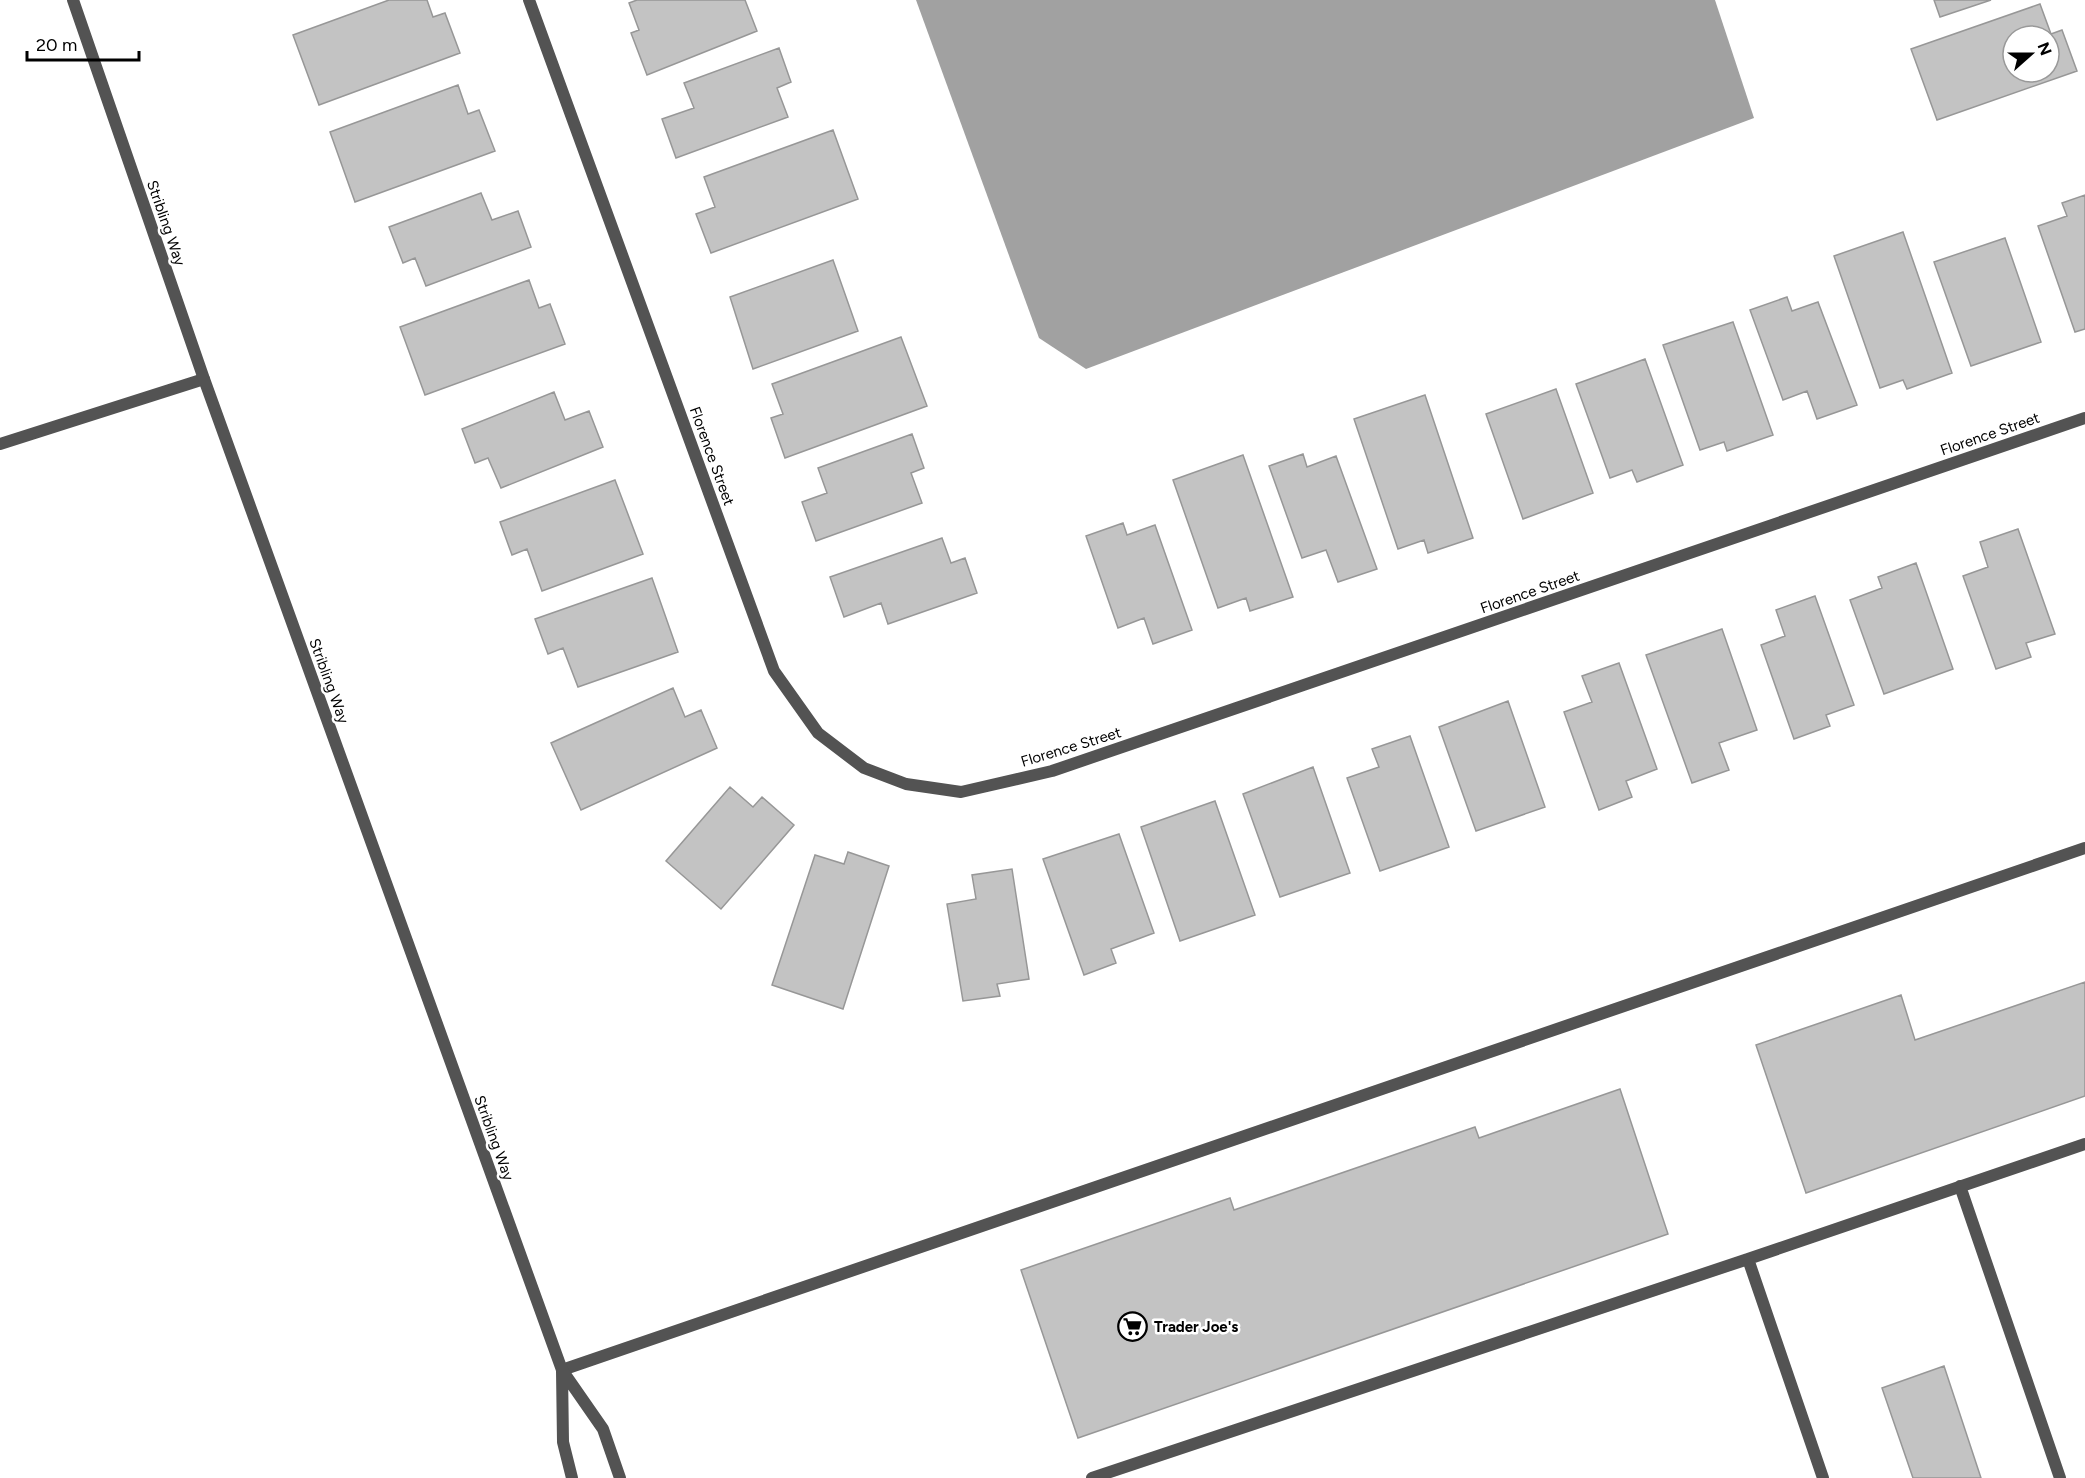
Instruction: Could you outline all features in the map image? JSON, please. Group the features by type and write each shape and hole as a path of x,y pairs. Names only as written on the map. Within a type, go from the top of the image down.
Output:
{"street":[{"name":"Stribling Way","path":"73,0 204,378 562,1370 603,1429 620,1478"},
{"name":"Florence Street","path":"529,0 774,670 818,733 864,768 906,784 961,792 1052,771 2085,418"},
{"path":"0,444 204,378"},
{"path":"562,1370 2085,848"},
{"path":"1092,1478 1748,1260 2085,1143"},
{"path":"1960,1186 2060,1478"},
{"path":"1748,1260 1823,1478"},
{"name":"Stribling Way","path":"562,1370 563,1442 572,1478"}],"shaded area":[{"path":"916,0 1715,0 1754,118 1086,369 1039,338"}],"building":[{"path":"389,0 427,0 433,17 445,13 460,53 319,105 293,35"},
{"path":"637,0 745,0 757,31 647,75 631,33 639,30 629,3"},
{"path":"1934,0 1991,0 1940,17"},
{"path":"2040,4 2047,24 2001,24 2001,84 2040,84 1937,120 1911,49"},
{"path":"2061,30 2062,30 2077,71 2061,77"},
{"path":"779,48 791,82 777,88 788,117 676,158 662,119 694,108 684,83"},
{"path":"458,85 468,114 479,110 495,151 355,202 330,132"},
{"path":"833,130 858,199 711,253 696,214 715,207 704,177"},
{"path":"481,193 492,220 518,211 531,247 426,286 415,258 403,263 389,227"},
{"path":"2085,195 2085,329 2075,332 2038,226 2067,216 2062,203"},
{"path":"1903,232 1952,373 1907,389 1903,380 1880,388 1834,256"},
{"path":"2005,238 2041,342 1971,366 1934,262"},
{"path":"833,260 858,331 753,369 730,297"},
{"path":"529,280 539,308 550,304 565,344 425,395 400,327"},
{"path":"1787,297 1792,311 1818,302 1857,405 1817,419 1807,391 1783,400 1750,310"},
{"path":"1733,322 1773,435 1727,451 1724,442 1700,450 1663,345"},
{"path":"901,337 927,406 785,458 771,418 783,414 772,384"},
{"path":"1645,359 1683,465 1637,482 1632,470 1610,478 1576,384"},
{"path":"1556,389 1593,493 1523,519 1486,414"},
{"path":"554,392 565,420 589,411 603,447 501,488 488,458 475,463 462,429"},
{"path":"1425,395 1473,538 1428,553 1424,540 1398,549 1354,419"},
{"path":"912,434 924,468 911,473 922,503 816,541 802,502 827,493 818,468"},
{"path":"1303,454 1307,467 1336,456 1377,569 1338,582 1326,550 1302,558 1269,466"},
{"path":"1243,455 1293,597 1250,611 1246,598 1218,608 1173,480"},
{"path":"615,480 643,554 542,591 527,549 512,555 500,522"},
{"path":"1123,523 1127,535 1155,525 1192,630 1153,644 1144,618 1118,628 1086,536"},
{"path":"2018,529 2055,634 2026,643 2031,657 1996,669 1963,576 1988,567 1980,542"},
{"path":"942,538 951,563 965,558 977,593 888,624 881,603 844,617 830,577"},
{"path":"1916,563 1953,669 1884,694 1850,600 1882,588 1878,577"},
{"path":"652,578 678,652 578,687 563,648 548,654 535,619"},
{"path":"1815,596 1854,705 1826,715 1830,726 1794,739 1761,645 1785,636 1776,610"},
{"path":"1722,629 1757,730 1719,743 1729,770 1692,783 1646,655"},
{"path":"1619,663 1657,769 1626,781 1632,797 1599,810 1564,712 1592,702 1582,676"},
{"path":"673,688 685,717 701,710 717,748 581,810 551,743"},
{"path":"1508,701 1545,807 1476,831 1439,727"},
{"path":"1410,736 1449,847 1380,871 1347,778 1379,767 1372,749"},
{"path":"1313,767 1350,873 1280,897 1243,794"},
{"path":"730,787 753,807 762,797 794,825 721,909 666,861"},
{"path":"1215,801 1255,915 1180,941 1141,827"},
{"path":"1119,834 1154,933 1111,949 1116,963 1084,975 1043,859"},
{"path":"848,852 889,866 843,1009 772,985 815,855 844,864"},
{"path":"1012,869 1029,979 997,984 1000,996 963,1001 947,904 976,899 972,875"},
{"path":"2085,982 2085,1096 1806,1193 1756,1045 1901,995 1915,1040"},
{"path":"1620,1089 1668,1234 1078,1438 1021,1270 1230,1198 1234,1210 1475,1127 1479,1138"},
{"path":"1944,1366 1981,1478 1913,1478 1882,1388"}],"place":[{"name":"Trader Joe's","path":"1133,1327"}]}
